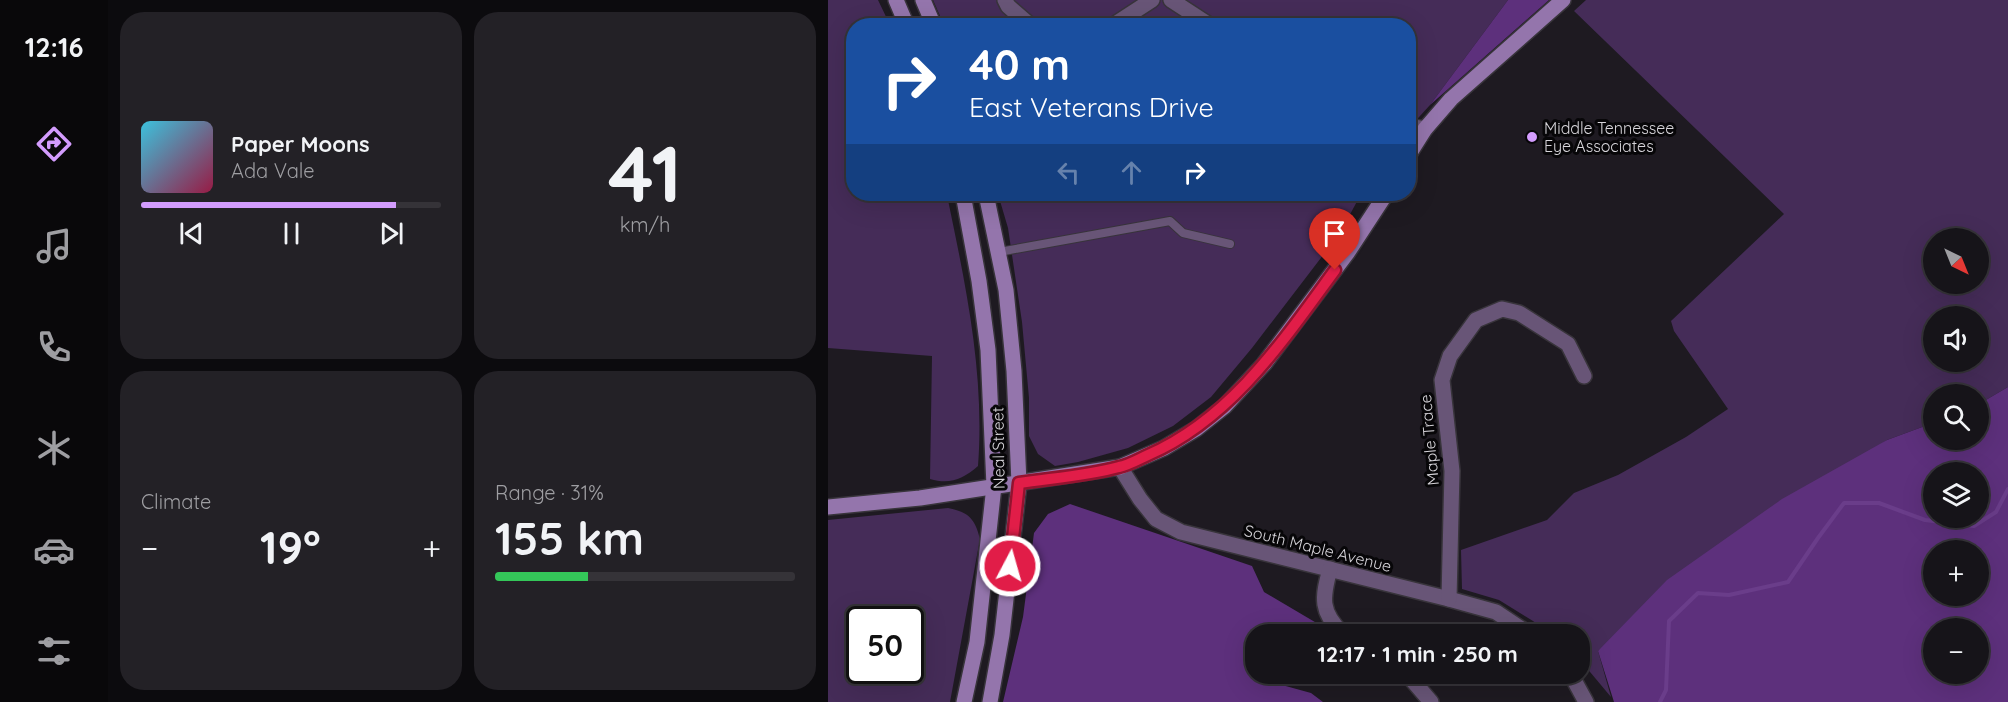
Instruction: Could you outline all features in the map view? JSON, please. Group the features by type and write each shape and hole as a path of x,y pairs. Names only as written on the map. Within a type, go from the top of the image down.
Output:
{"main road":[{"path":"896,0 904,18"},
{"path":"923,0 931,18"},
{"path":"1416,143 1425,129 1451,99 1563,0"},
{"name":"Neal Street","path":"964,201 979,281 988,350 994,486 977,642 964,702"},
{"name":"Neal Street","path":"988,201 1006,290 1014,370 1019,483 1002,635 990,702"},
{"path":"828,507 920,498 1120,467 1164,448 1196,429 1225,406 1264,364 1348,252 1381,201"}],"street":[{"path":"1005,0 1008,6 1022,18"},
{"path":"1124,18 1152,0"},
{"path":"1171,0 1199,18"},
{"path":"1416,127 1425,129"},
{"name":"Maple Trace","path":"1449,599 1452,471 1442,380 1450,356 1476,320 1502,309 1519,313 1568,344 1584,375"},
{"name":"South Maple Avenue","path":"1120,467 1156,519 1181,532 1449,599 1496,612 1514,624"},
{"path":"1330,569 1324,592 1324,607 1332,624"},
{"path":"1416,684 1431,702"},
{"path":"1576,684 1586,702"}],"lane":[{"path":"999,252 1170,221 1183,233 1230,244"}],"shaded area":[{"path":"828,0 878,0 887,18 846,18 846,201 948,201 967,298 976,365 979,398 978,466 956,480 930,479 932,356 828,348"},
{"path":"933,0 1508,0 1430,105 1416,120 1416,18 941,18"},
{"path":"1508,0 1549,0 1430,105"},
{"path":"1586,0 2008,0 2008,387 1989,398 1989,384 1923,384 1923,427 1887,440 1598,651 1611,697 1590,672 1590,624 1537,624 1499,600 1462,589 1461,550 1547,520 1574,493 1618,475 1686,437 1728,409 1674,331 1671,321 1784,214 1574,11"},
{"path":"1000,201 1357,201 1340,233 1252,348 1211,397 1173,426 1128,448 1055,466 1038,454 1029,436 1029,398 1022,322 1008,228"},
{"path":"2008,387 2008,702 1614,702 1598,651 1667,580 1782,499 1887,440 1923,427 1923,450 1989,450 1989,398"},
{"path":"1070,504 1252,566 1264,592 1318,624 1245,624 1245,684 1283,684 1311,693 1323,702 1003,702 1023,617 1034,533 1048,514"},
{"path":"948,508 966,514 976,526 980,539 950,702 828,702 828,520"}],"waterway":[{"path":"1660,702 1666,690 1669,621 1698,593 1729,595 1788,582 1844,503 1879,503 1925,520 1974,526 1996,512 2008,489"}],"place":[{"name":"Middle Tennessee Eye Associates","path":"1532,137"}],"route":[{"path":"1010,566 1019,483 1120,467 1164,448 1196,429 1225,406 1264,364 1335,270"}]}
